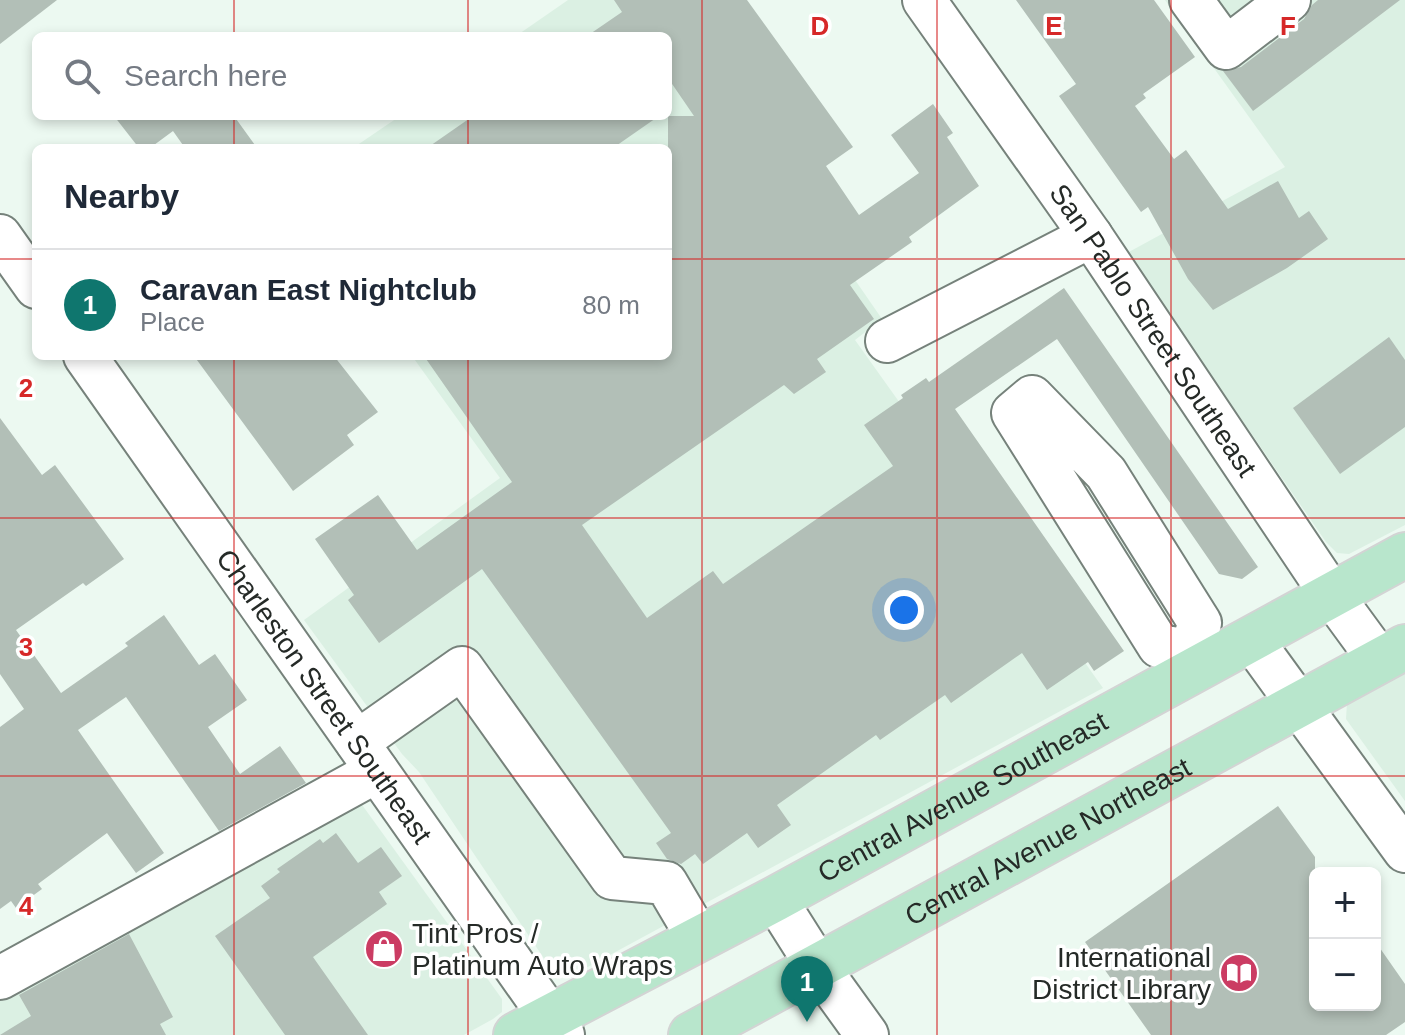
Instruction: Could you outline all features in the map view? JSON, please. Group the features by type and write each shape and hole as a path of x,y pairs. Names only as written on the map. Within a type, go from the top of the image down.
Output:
{"main road":[{"name":"Central Avenue Southeast","path":"543,1029 1195,659 1251,639 1405,555"},
{"name":"Central Avenue Northeast","path":"691,1035 1392,654"}],"street":[{"name":"San Pablo Street Southeast","path":"924,0 1091,236 1331,594 1392,654"},
{"path":"1191,0 1226,48 1289,0"},
{"path":"0,236 32,281"},
{"path":"887,341 1091,236"},
{"name":"Charleston Street Southeast","path":"88,360 367,756 543,1029"},
{"path":"1032,397 1106,473 1182,594 1200,623 1195,659 1159,646 1013,413 1032,397"},
{"path":"1142,620 1182,594"},
{"path":"1251,639 1405,851"},
{"path":"0,978 367,756 462,668 612,878 666,883 699,939"},
{"path":"775,899 818,967 867,1035"}],"shaded area":[{"path":"568,0 662,0 882,319 855,340 1103,688 573,975 562,976 547,963 419,772 402,754 304,620 500,478 415,360 672,360 672,144 359,144 394,120 672,120 672,32 522,32"},
{"path":"1165,0 1405,0 1405,525 1349,554 1337,553 1326,542 1127,253 1285,167"},
{"path":"1405,672 1405,801 1346,719 1347,703"},
{"path":"360,802 502,999 502,1012 493,1019 464,1035 0,1035 0,998"}],"building":[{"path":"0,0 57,0 0,44"},
{"path":"614,0 747,0 853,147 826,166 859,215 919,173 891,135 933,104 953,133 947,137 979,186 909,237 912,242 850,285 874,319 817,359 826,372 794,394 784,385 582,525 647,618 713,571 723,584 893,466 864,425 903,398 901,395 926,378 929,382 1064,288 1258,567 1242,579 1219,574 1057,339 955,409 1124,651 1094,671 1088,662 1047,690 1022,653 951,703 945,695 880,740 876,735 777,805 791,825 758,848 747,833 703,864 695,854 681,864 667,859 656,843 671,833 482,569 379,643 348,600 354,595 315,539 378,495 417,550 512,482 427,360 672,360 672,144 668,144 668,120 672,120 672,116 694,116 672,84 672,32 593,32 622,12"},
{"path":"1016,0 1154,0 1195,57 1143,94 1146,98 1135,106 1174,159 1186,150 1228,209 1278,181 1299,218 1309,211 1328,239 1287,268 1213,310 1188,279 1148,207 1141,212 1059,96 1076,84"},
{"path":"1318,0 1400,0 1253,111 1223,71 1241,67 1304,19"},
{"path":"117,120 237,120 254,144 182,144 173,131 155,144 136,144"},
{"path":"467,120 653,120 619,144 433,144"},
{"path":"1389,337 1405,360 1405,427 1340,474 1293,408"},
{"path":"197,360 337,360 378,412 347,435 354,445 293,491"},
{"path":"0,418 42,475 55,465 124,559 86,586 83,583 16,630 61,693 128,646 125,643 164,615 199,665 215,654 247,700 208,727 240,774 280,746 306,783 219,831 126,697 78,730 164,853 136,873 107,833 38,884 42,889 16,908 11,901 0,909 0,727 24,709 0,674"},
{"path":"1278,806 1315,857 1315,867 1309,867 1309,1011 1381,1011 1381,950 1405,984 1405,1022 1386,1035 1151,1035 1085,942"},
{"path":"336,833 358,863 381,847 402,876 379,892 387,904 313,957 368,1035 285,1035 215,936 270,898 261,886 280,872 277,869 320,839 323,843"},
{"path":"129,934 173,1017 160,1024 166,1035 0,1035 31,1016 19,995"}],"place":[{"name":"Tint Pros / Platinum Auto Wraps","path":"384,949"},
{"name":"International District Library","path":"1239,973"},
{"name":"Caravan East Nightclub","path":"807,1022"}]}
